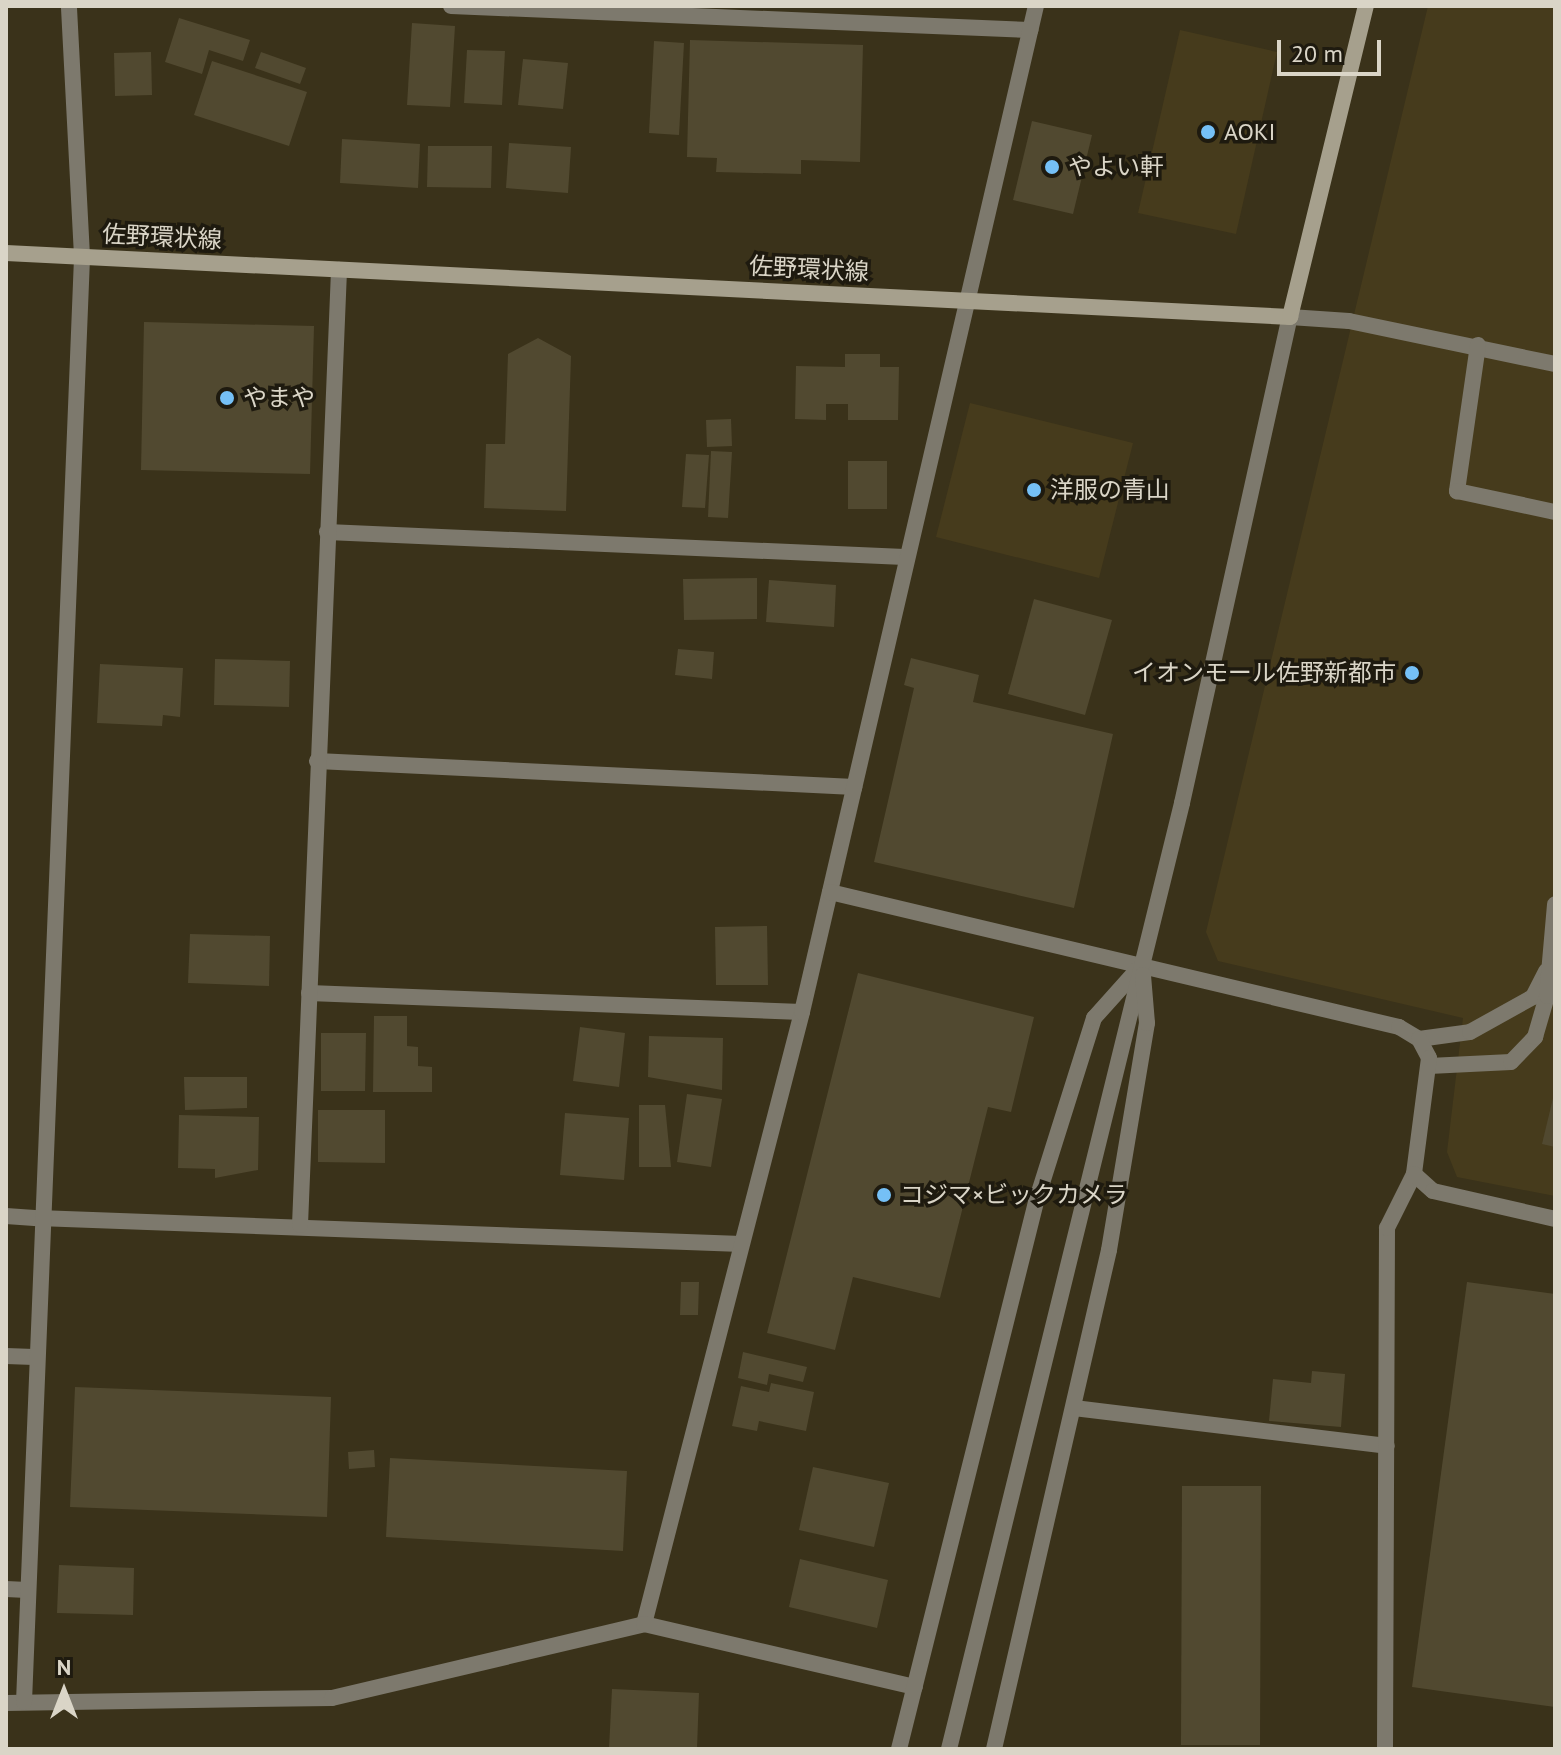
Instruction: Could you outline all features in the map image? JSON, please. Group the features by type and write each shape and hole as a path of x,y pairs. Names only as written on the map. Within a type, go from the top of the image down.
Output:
{"main road":[{"path":"1290,317 1366,6"},
{"name":"佐野環状線","path":"6,253 1290,317"}],"street":[{"path":"24,1702 38,1218 82,256 69,6"},
{"path":"451,6 1031,30"},
{"path":"644,1624 802,1012 904,557 1036,6"},
{"path":"300,1225 339,270"},
{"path":"949,1749 1142,964 1290,317 1478,345 1555,364"},
{"path":"1478,345 1457,491 1555,512"},
{"path":"327,532 904,557"},
{"path":"317,761 854,787"},
{"path":"830,892 1399,1027 1419,1039 1429,1066 1414,1174 1387,1228 1385,1749"},
{"path":"1429,1066 1511,1062 1535,1037 1555,904"},
{"path":"994,1749 1074,1408 1147,1023 1142,964"},
{"path":"899,1749 1036,1202 1094,1018 1142,964"},
{"path":"1419,1039 1470,1032 1533,997 1547,970"},
{"path":"309,993 802,1012"},
{"path":"1414,1174 1433,1191 1555,1219"},
{"path":"6,1216 742,1244"},
{"path":"6,1356 34,1357"},
{"path":"1074,1408 1387,1446"},
{"path":"6,1589 27,1590"},
{"path":"6,1703 332,1698 644,1624 915,1687"}],"shaded area":[{"name":"イオンモール佐野新都市","path":"1428,6 1555,6 1555,1196 1457,1177 1447,1152 1463,1018 1218,961 1206,932"},
{"name":"AOKI","path":"1180,30 1277,52 1236,234 1138,213"},
{"name":"洋服の青山","path":"970,403 1133,443 1099,578 936,537"}],"building":[{"path":"179,18 250,40 243,61 209,50 202,74 165,62"},
{"path":"412,23 455,26 450,107 407,105"},
{"path":"690,40 863,45 860,162 801,160 801,174 716,172 717,158 687,157"},
{"path":"654,41 684,43 679,135 649,133"},
{"path":"467,50 505,51 502,105 464,103"},
{"path":"151,52 152,95 115,96 114,53"},
{"path":"261,52 306,68 300,84 255,68"},
{"path":"523,59 568,63 563,109 518,105"},
{"path":"212,61 307,92 289,146 194,115"},
{"name":"やよい軒","path":"1032,121 1092,135 1073,214 1013,200"},
{"path":"342,139 420,144 418,188 340,183"},
{"path":"509,143 571,147 568,193 506,188"},
{"path":"428,146 492,146 491,188 427,187"},
{"name":"やまや","path":"144,322 314,326 310,474 141,470"},
{"path":"538,338 571,356 566,511 484,508 486,444 505,444 508,354"},
{"path":"845,354 880,354 880,367 899,367 898,420 848,420 848,404 826,404 826,420 795,419 796,366 845,367"},
{"path":"731,419 732,446 707,447 706,420"},
{"path":"711,451 732,452 728,518 708,517"},
{"path":"686,454 709,455 705,508 682,507"},
{"path":"848,461 887,461 887,509 848,509"},
{"path":"757,578 757,619 684,620 683,579"},
{"path":"769,580 836,585 834,627 766,622"},
{"path":"1034,599 1112,620 1085,715 1008,694"},
{"path":"678,649 714,652 712,679 675,675"},
{"path":"911,658 979,675 973,702 1113,734 1074,908 874,862 914,688 904,685"},
{"path":"215,659 290,661 289,707 214,705"},
{"path":"100,664 183,668 180,717 163,715 162,726 97,723"},
{"path":"767,926 768,985 716,985 715,927"},
{"path":"190,934 270,936 269,986 188,983"},
{"name":"コジマ×ビックカメラ","path":"858,973 1034,1017 1011,1112 988,1107 940,1298 853,1277 835,1350 767,1333"},
{"path":"374,1016 407,1016 407,1046 418,1047 418,1066 432,1067 432,1092 373,1092"},
{"path":"580,1027 625,1033 619,1087 573,1081"},
{"path":"321,1033 366,1033 365,1091 321,1091"},
{"path":"649,1036 723,1038 722,1090 648,1077"},
{"path":"184,1077 247,1077 247,1108 185,1110"},
{"path":"687,1094 722,1099 711,1167 677,1162"},
{"path":"1555,1094 1555,1147 1542,1144"},
{"path":"639,1105 665,1105 671,1167 639,1167"},
{"path":"318,1110 385,1110 385,1163 318,1162"},
{"path":"565,1113 629,1118 624,1180 560,1175"},
{"path":"179,1115 259,1117 258,1170 215,1178 215,1169 178,1168"},
{"path":"681,1282 699,1282 698,1315 680,1315"},
{"path":"1467,1282 1555,1294 1555,1707 1412,1687"},
{"path":"743,1352 807,1367 803,1382 769,1374 767,1385 738,1378"},
{"path":"1312,1371 1345,1374 1341,1427 1269,1421 1273,1379 1311,1383"},
{"path":"771,1383 814,1392 806,1431 759,1421 757,1431 732,1426 741,1386 769,1392"},
{"path":"75,1387 331,1397 327,1517 70,1507"},
{"path":"374,1450 375,1467 349,1469 348,1452"},
{"path":"390,1458 627,1471 623,1551 386,1537"},
{"path":"813,1467 889,1483 874,1547 799,1530"},
{"path":"1182,1486 1261,1486 1260,1745 1181,1745"},
{"path":"800,1559 888,1580 877,1628 789,1607"},
{"path":"59,1565 134,1568 133,1615 57,1613"},
{"path":"612,1689 699,1693 697,1749 609,1749"}],"place":[{"name":"AOKI","path":"1208,132"},
{"name":"やよい軒","path":"1052,167"},
{"name":"やまや","path":"227,398"},
{"name":"洋服の青山","path":"1034,490"},
{"name":"イオンモール佐野新都市","path":"1412,673"},
{"name":"コジマ×ビックカメラ","path":"884,1195"}]}
